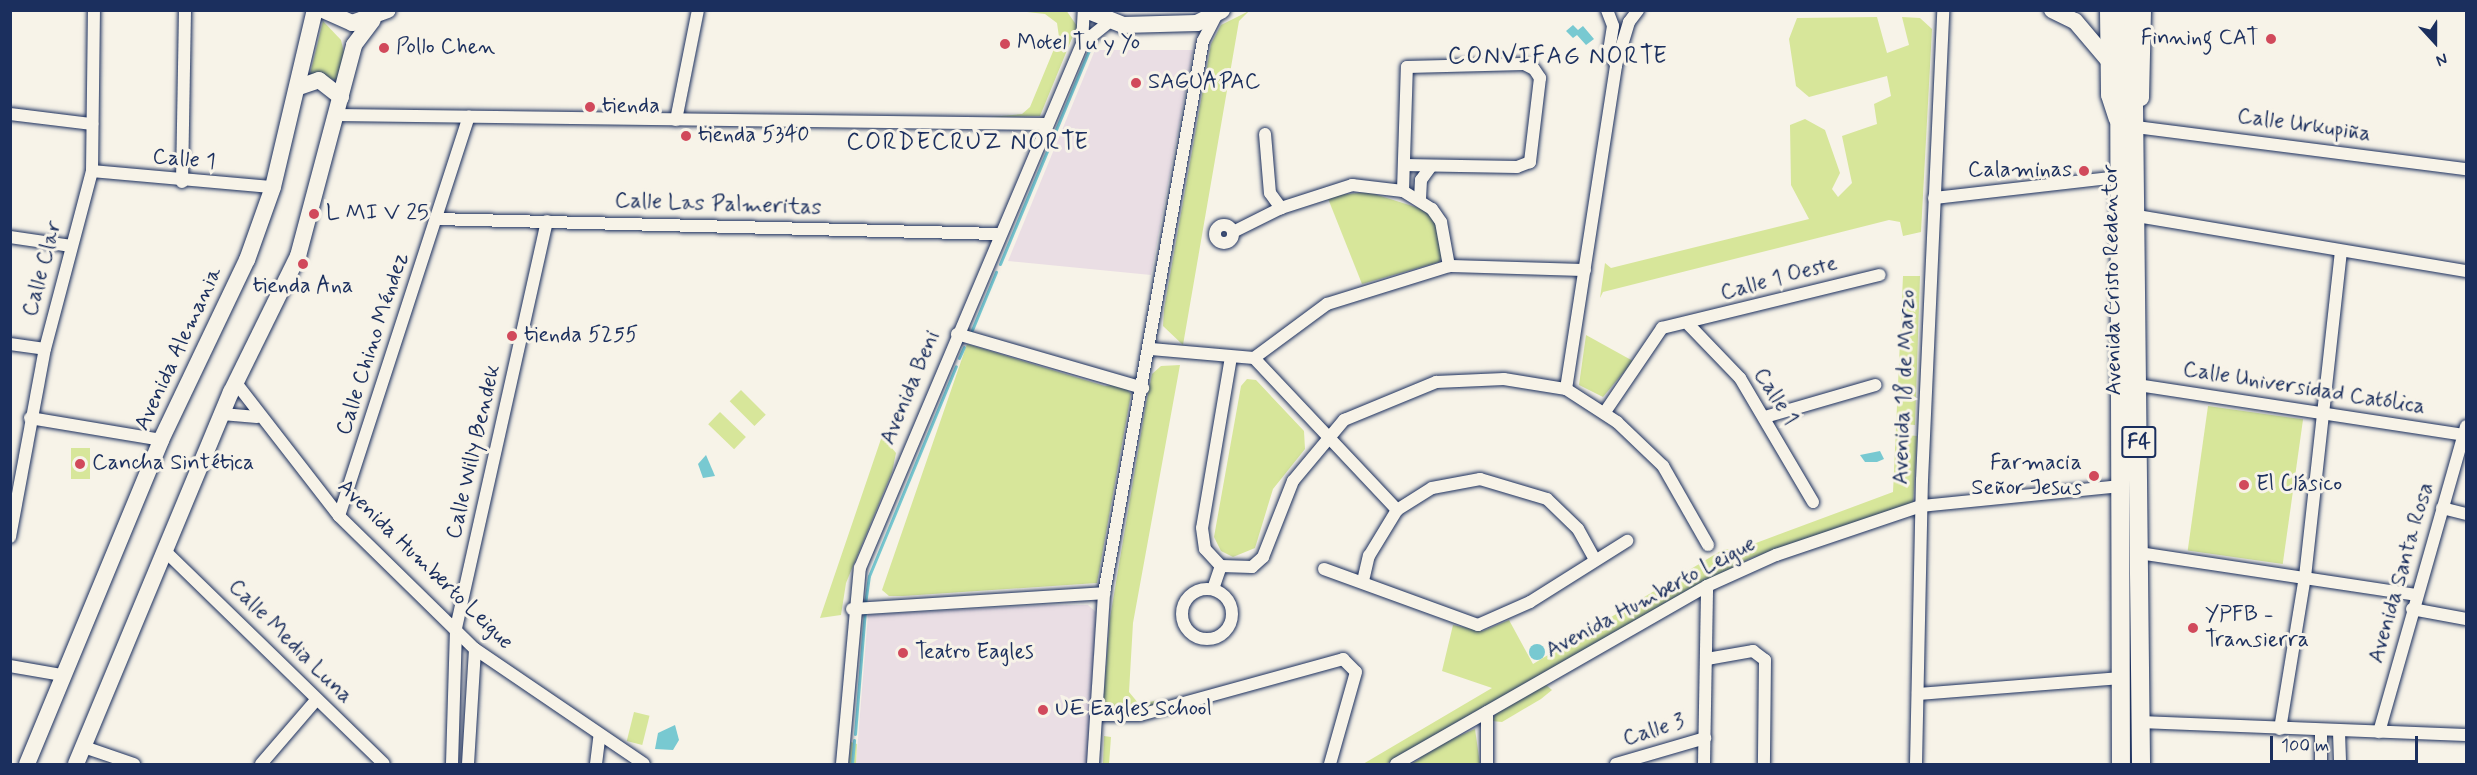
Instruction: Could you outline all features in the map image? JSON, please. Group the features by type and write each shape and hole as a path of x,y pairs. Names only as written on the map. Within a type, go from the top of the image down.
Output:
{"highway":[{"name":"Avenida Cristo Redentor","path":"2111,11 2127,87 2137,216 2141,765"},
{"name":"Avenida Cristo Redentor","path":"2127,87 2141,11"},
{"name":"Avenida Cristo Redentor","path":"2121,765 2118,177 2130,122"}],"main road":[{"name":"Avenida Alemania","path":"27,765 62,675 161,441 247,260 273,187 299,87 315,10"},
{"path":"323,10 344,22 373,20"},
{"path":"76,765 222,414 298,256 357,37 373,20 388,10"},
{"path":"1085,10 1107,23 1181,24 1219,13"},
{"path":"2052,10 2075,21 2108,60"},
{"name":"Avenida Cristo Redentor","path":"2111,11 2108,60 2109,95 2130,122 2143,93 2141,11"},
{"path":"299,87 326,81 341,97"},
{"path":"33,765 41,728"}],"street":[{"name":"Calle Clar","path":"10,537 30,418 45,349 92,171 93,10"},
{"path":"182,182 185,10"},
{"path":"676,120 698,10"},
{"name":"Avenida Beni","path":"842,765 860,568 999,234 1082,44 1085,10"},
{"path":"1607,10 1613,26 1609,50 1616,65"},
{"path":"1566,389 1616,65 1638,10"},
{"name":"Avenida 18 de Marzo","path":"1916,765 1921,506 1943,10"},
{"path":"1093,765 1104,593 1152,349 1201,51 1219,13"},
{"name":"Avenida Beni","path":"1082,44 1107,23"},
{"path":"1181,24 1196,34 1201,51"},
{"path":"1403,191 1407,67 1524,64 1534,69 1540,78 1530,162 1517,167 1404,165"},
{"path":"10,114 92,124"},
{"path":"336,115 1047,124"},
{"name":"Calle Chino Méndez","path":"339,516 470,117"},
{"name":"Calle Urkupiña","path":"2130,122 2466,169"},
{"path":"1265,134 1270,193 1281,208"},
{"path":"1420,200 1421,180 1431,166"},
{"name":"Calle 1","path":"92,171 182,182 273,187"},
{"path":"1934,198 2118,177"},
{"path":"1233,232 1281,208 1352,185 1403,191 1420,200 1446,234 1449,266"},
{"path":"2137,216 2341,252 2466,271"},
{"name":"Calle Las Palmeritas","path":"436,219 999,234"},
{"name":"Calle Willy Bendek","path":"452,765 456,628 547,222"},
{"path":"10,237 71,246"},
{"path":"2280,729 2305,577 2341,252"},
{"path":"1152,349 1254,358 1327,304 1449,266 1585,270"},
{"name":"Calle 1 Oeste","path":"1605,412 1652,337 1662,328 1689,325 1880,275"},
{"name":"Calle 1","path":"1689,325 1740,378 1813,502"},
{"path":"957,334 1143,388"},
{"path":"10,344 45,349"},
{"path":"1231,357 1203,528 1205,549 1221,566 1252,567 1263,558 1293,481 1327,437 1368,405 1436,382 1504,379 1566,389 1605,412 1663,466 1708,545"},
{"path":"1254,358 1397,510"},
{"name":"Avenida Humberto Leigue","path":"236,383 257,417 339,516 475,649 599,738 644,765"},
{"path":"1765,417 1875,385"},
{"name":"Calle Universidad Católica","path":"2138,385 2324,413 2465,430"},
{"path":"222,414 257,417"},
{"path":"30,418 161,441"},
{"name":"Avenida Santa Rosa","path":"2379,732 2412,609 2465,430"},
{"path":"1364,581 1369,556 1397,510 1432,488 1480,479 1506,483 1563,511 1594,558"},
{"name":"Avenida Humberto Leigue","path":"1396,765 1707,586 1776,555 1921,506 2120,486"},
{"path":"2442,508 2466,514"},
{"path":"1324,568 1478,625 1530,602 1594,558 1627,541"},
{"name":"Calle Media Luna","path":"165,551 384,765"},
{"path":"2139,553 2416,595"},
{"path":"1213,590 1221,566"},
{"path":"1704,765 1707,586"},
{"path":"1213,590 1230,604 1232,620 1217,637 1201,639 1183,621 1184,604 1195,592 1213,590"},
{"path":"855,609 1104,593"},
{"path":"2412,609 2466,619"},
{"path":"468,765 475,649"},
{"path":"1707,659 1753,651 1765,660 1764,765"},
{"path":"1096,715 1140,715 1343,659 1356,672 1330,765"},
{"path":"10,666 62,675"},
{"path":"1918,694 2121,678"},
{"path":"261,765 316,700"},
{"path":"1487,712 1487,765"},
{"path":"2140,722 2321,732 2466,735"},
{"path":"2321,732 2321,765"},
{"path":"2340,732 2340,765"},
{"path":"596,765 599,738"},
{"name":"Calle 3","path":"1616,765 1705,738"},
{"path":"84,747 134,765"}],"shaded area":[{"name":"SAGUAPAC","path":"1095,50 1193,50 1151,275 1008,261"},
{"path":"1045,605 1088,605 1096,612 1087,764 856,764 868,615"}],"green space":[{"path":"1066,10 1077,26 1040,116 990,117 1022,114 1030,107 1059,37 1057,23 1045,14 1018,11"},
{"path":"1249,11 1239,21 1183,345 1163,326 1164,309 1211,44 1221,25"},
{"path":"1877,17 1887,53 1909,45 1902,17 1920,18 1932,29 1921,232 1903,236 1900,222 1889,220 1603,292 1600,298 1605,263 1611,268 1809,219 1791,185 1790,125 1805,119 1825,130 1840,173 1832,189 1838,197 1852,183 1842,136 1877,124 1874,104 1891,96 1887,76 1809,97 1796,86 1789,39 1797,18"},
{"path":"323,21 341,40 345,57 339,81 310,74"},
{"path":"1368,192 1425,210 1437,224 1443,255 1439,262 1362,284 1327,196"},
{"path":"1903,276 1920,276 1915,425 1902,424 1898,434 1917,436 1913,504 1751,558 1609,635 1449,740 1475,729 1480,764 1411,764 1420,759 1424,742 1386,764 1363,764 1492,688 1442,671 1453,625 1483,631 1509,620 1533,664 1724,549 1740,549 1893,492"},
{"path":"1586,335 1633,361 1603,397 1579,385"},
{"path":"967,344 1105,386 1122,384 1131,394 1097,583 903,596 889,596 882,590"},
{"path":"1180,365 1133,623 1129,692 1139,704 1164,699 1167,705 1111,712 1103,706 1110,618 1146,404 1152,374 1161,366"},
{"path":"1247,379 1256,380 1304,431 1305,449 1273,489 1255,548 1233,557 1221,551 1214,537 1241,386"},
{"path":"741,390 766,415 754,426 730,401"},
{"name":"El Clásico","path":"2208,406 2303,419 2283,564 2188,551"},
{"path":"720,412 746,437 734,449 708,424"},
{"path":"882,436 896,453 892,472 846,583 841,615 820,618"},
{"name":"Cancha Sintética","path":"71,448 90,448 90,479 71,479"},
{"path":"1545,684 1552,690 1541,699 1502,722 1492,721 1496,713"},
{"path":"634,712 650,716 642,745 627,741"},
{"path":"1104,736 1111,737 1109,764 1103,764"},
{"path":"851,742 857,744 856,764 849,764"}],"water":[{"path":"1573,25 1578,30 1583,26 1594,39 1586,45 1577,35 1573,38 1566,31"},
{"path":"1880,451 1884,459 1877,462 1865,462 1860,455"},
{"path":"706,455 715,476 703,478 698,464"},
{"path":"1537,644 1545,652 1537,660 1529,652"},
{"path":"675,725 679,740 673,750 655,749 658,733"}],"waterway":[{"path":"1000,264 1093,41"},
{"path":"972,330 996,272"},
{"path":"959,358 964,347"},
{"path":"865,604 869,576 956,366"},
{"path":"855,734 865,611"},
{"path":"852,764 854,740"}],"place":[{"name":"Finning CAT","path":"2271,39"},
{"name":"Motel Tu y Yo","path":"1005,44"},
{"name":"Pollo Chen","path":"384,48"},
{"name":"SAGUAPAC","path":"1136,83"},
{"name":"tienda","path":"590,107"},
{"name":"tienda 5340","path":"686,136"},
{"name":"Calaminas","path":"2084,171"},
{"name":"L MI V 25","path":"314,214"},
{"name":"tienda Ana","path":"303,264"},
{"name":"tienda 5255","path":"512,336"},
{"name":"Cancha Sintética","path":"80,464"},
{"name":"Farmacia Señor Jesus","path":"2094,476"},
{"name":"El Clásico","path":"2244,485"},
{"name":"YPFB - Transierra","path":"2193,628"},
{"name":"Teatro Eagles","path":"903,653"},
{"name":"UE Eagles School","path":"1043,710"}],"district":[{"name":"CONVIFAG NORTE","path":"1558,57"},
{"name":"CORDECRUZ NORTE","path":"968,143"}]}
